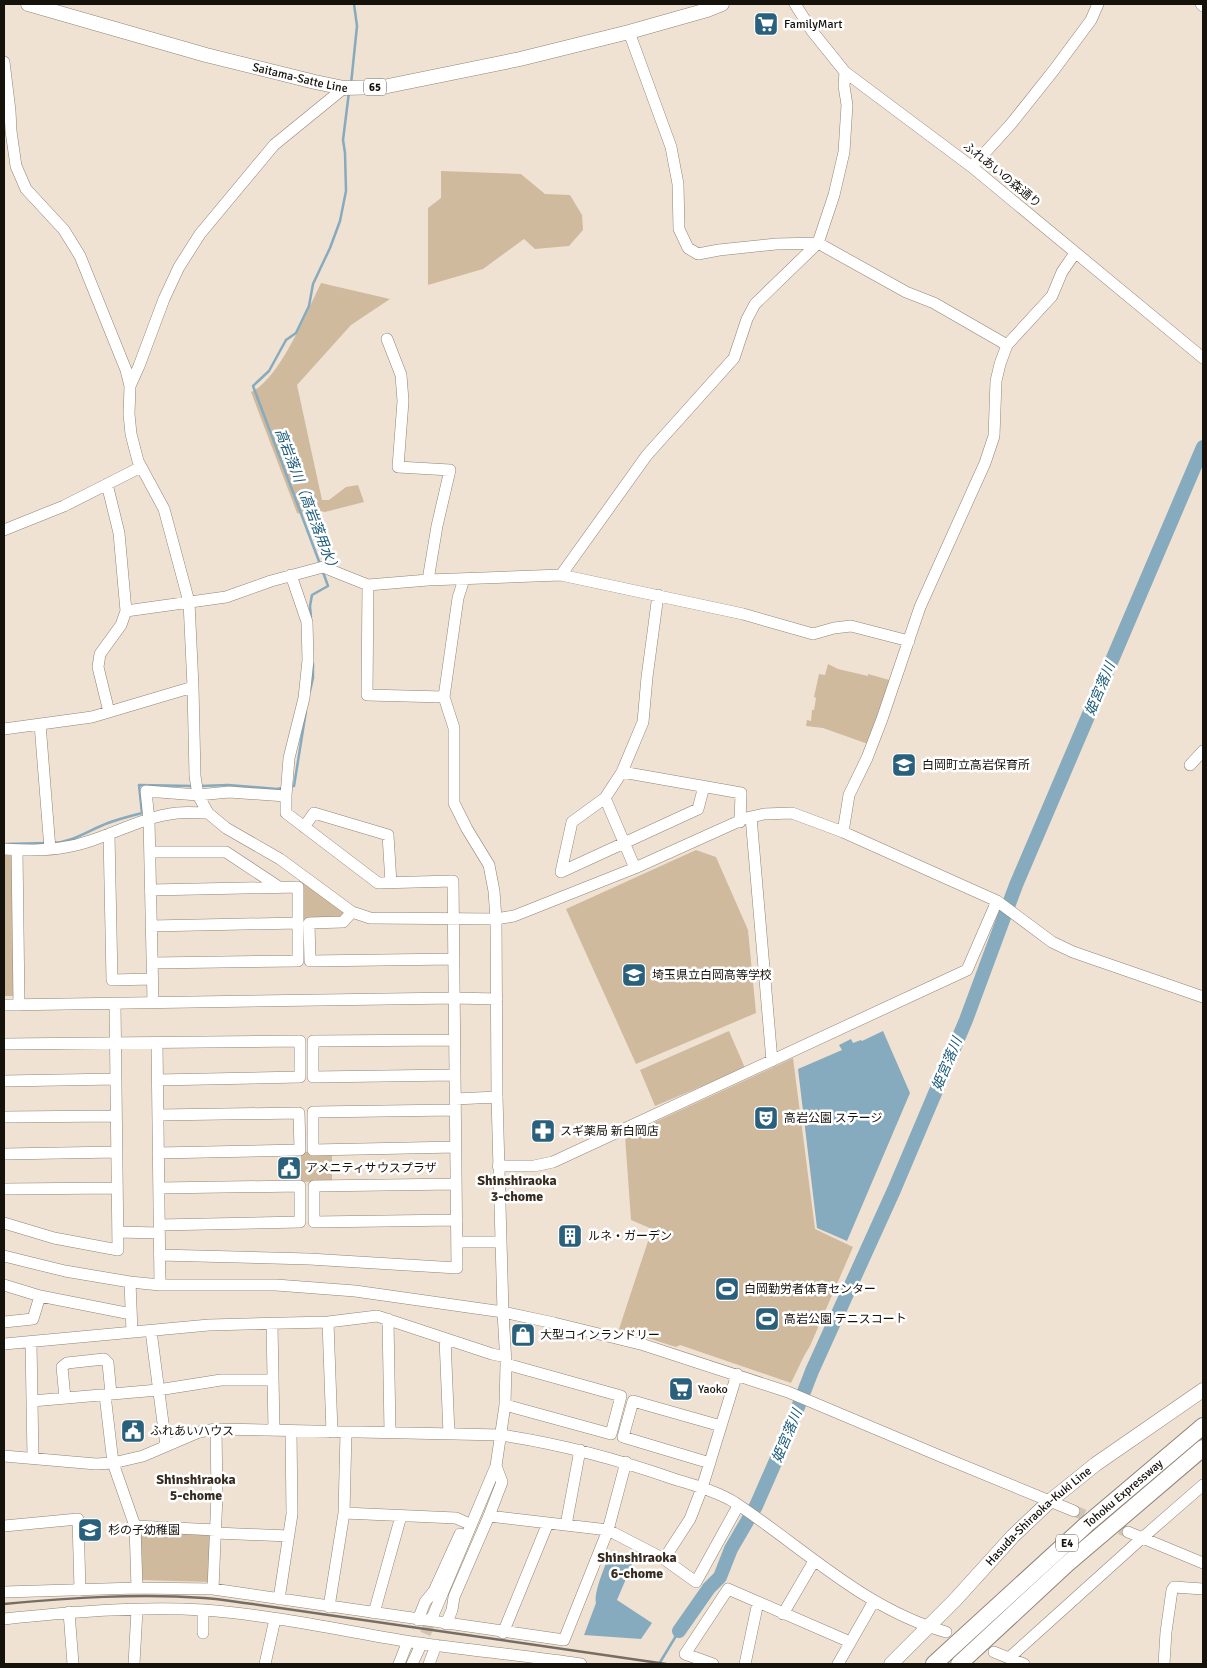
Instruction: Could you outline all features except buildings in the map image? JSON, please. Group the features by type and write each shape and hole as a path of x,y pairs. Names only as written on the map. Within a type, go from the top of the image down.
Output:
{"highway":[{"name":"Tohoku Expressway","path":"934,1664 1086,1525 1203,1426"},
{"name":"Tohoku Expressway","path":"959,1664 1067,1564 1203,1448"}],"main road":[{"name":"Saitama-Satte Line","path":"28,4 206,55 344,88 383,87 520,59 629,32 722,4"},
{"name":"Hasuda-Shiraoka-Kuki Line","path":"891,1664 955,1600 1013,1536 1050,1501 1096,1464 1203,1390"}],"street":[{"name":"ふれあいの森通り","path":"795,4 812,31 845,72 972,167 1203,358"},
{"path":"972,167 1011,124 1054,70 1091,20 1098,4"},
{"path":"629,32 671,147 678,184 679,229 688,248 698,254 766,245 818,243 906,292 934,303 1007,345"},
{"path":"4,62 7,124 16,166 21,179 26,189 64,230 80,256 126,370 130,386 129,414 131,434 141,467 164,509 189,602 195,776 198,795 208,813 226,828 280,860 352,912 370,918 384,919 496,919 514,916 634,868 751,817 764,814 792,813 843,832 997,901 1052,942 1073,952 1203,997"},
{"path":"561,575 647,455 734,358 755,304 818,243 834,195 844,152 848,105 844,86 845,72"},
{"path":"130,386 179,267 200,234 274,145 344,88"},
{"path":"843,832 849,795 870,750 920,607 988,454 994,436 996,381 1007,345 1052,296 1062,272 1075,253"},
{"path":"387,339 401,375 404,401 398,467 450,470 437,526 428,580"},
{"path":"4,530 64,506 141,467"},
{"path":"107,484 119,533 126,611 121,625 100,654 98,667 109,712"},
{"path":"126,611 226,597 291,575 324,567 368,586 428,580 561,575 743,614 813,634 834,628 851,626 909,641"},
{"path":"159,1255 309,1259 457,1268 452,881 378,883 286,813 290,758 304,698 308,660 307,622 291,575"},
{"path":"432,1618 496,1466 505,1405 506,1360 498,1166 496,919 494,891 489,865 467,829 454,802 454,728 444,697 458,598 464,579"},
{"path":"368,586 367,696 444,697"},
{"path":"658,595 643,722 622,772 605,798 572,822 561,872 698,809 704,786"},
{"path":"4,729 92,717 193,688"},
{"path":"40,724 50,849"},
{"path":"1190,765 1203,751"},
{"path":"622,772 741,794 740,822"},
{"path":"152,1002 150,852 146,791 198,795 229,792 286,796"},
{"path":"605,798 634,868"},
{"path":"304,827 314,812 388,835 391,883"},
{"path":"4,849 66,847 176,813 208,813"},
{"path":"751,817 772,1061"},
{"path":"109,834 112,980 152,979"},
{"path":"17,850 19,1005"},
{"path":"150,852 226,852 279,887"},
{"path":"150,890 298,887 298,961 152,963"},
{"path":"498,1166 534,1166 553,1162 967,970 997,901"},
{"path":"352,912 343,922 309,923 310,961 454,959"},
{"path":"151,926 298,923"},
{"path":"4,1005 497,998"},
{"path":"4,1223 54,1238 118,1250 115,1004"},
{"path":"454,1040 312,1041 313,1077 455,1075"},
{"path":"4,1044 300,1041 300,1077 158,1080"},
{"path":"157,1043 160,1285"},
{"path":"4,1081 116,1079"},
{"path":"456,1147 313,1150 313,1112 455,1104 497,1097"},
{"path":"158,1115 299,1113 300,1131 300,1150 158,1153"},
{"path":"4,1117 116,1116"},
{"path":"4,1154 117,1152"},
{"path":"456,1184 314,1186 314,1222 457,1220"},
{"path":"118,1232 300,1222 300,1186 159,1188"},
{"path":"4,1189 117,1188"},
{"path":"457,1242 501,1242"},
{"path":"4,1256 65,1271 160,1285 276,1285 355,1291 503,1312 644,1345 791,1393 1074,1511"},
{"path":"130,1282 132,1332"},
{"path":"4,1285 40,1296 131,1314"},
{"path":"4,1322 33,1319 40,1296"},
{"path":"4,1344 209,1325 328,1322 377,1316 506,1360 622,1396 611,1434 505,1405"},
{"path":"388,1319 390,1432"},
{"path":"328,1322 332,1432"},
{"path":"272,1324 274,1430"},
{"path":"151,1331 166,1446"},
{"path":"445,1339 449,1434"},
{"path":"31,1342 33,1458"},
{"path":"65,1398 62,1368 67,1363 104,1360 108,1363 108,1395 113,1463 135,1526 137,1588"},
{"path":"664,1559 690,1519 702,1488 737,1374"},
{"path":"32,1401 158,1390 221,1380 273,1380"},
{"path":"710,1463 623,1437 633,1401 722,1426"},
{"path":"213,1589 216,1531 216,1429"},
{"path":"4,1456 96,1464 113,1463 143,1456 198,1432 216,1429 501,1435 540,1441 626,1462 702,1488 732,1501 874,1602 928,1627 946,1632"},
{"path":"279,1599 292,1514 290,1431"},
{"path":"330,1606 344,1513 346,1432"},
{"path":"566,1525 580,1450"},
{"path":"4,1592 137,1588 213,1589 503,1633 564,1640 608,1530 626,1462"},
{"path":"446,1624 452,1610 454,1597 502,1482 496,1466"},
{"path":"418,1620 425,1602 434,1591 485,1474 496,1466"},
{"path":"1009,1658 1141,1538 1203,1485"},
{"path":"489,1516 608,1530 664,1559 696,1582 738,1506"},
{"path":"344,1513 456,1518 465,1522"},
{"path":"374,1613 401,1516"},
{"path":"4,1526 78,1519 80,1590"},
{"path":"503,1633 548,1523"},
{"path":"135,1526 288,1536"},
{"path":"1128,1532 1203,1563"},
{"path":"783,1614 814,1561"},
{"path":"1164,1664 1172,1590 1174,1587 1203,1589"},
{"path":"713,1664 685,1654 728,1589 850,1642"},
{"path":"745,1664 758,1602"},
{"path":"838,1664 874,1602"},
{"path":"134,1664 137,1610"},
{"path":"203,1610 203,1632"},
{"path":"4,1619 69,1612 203,1610 275,1619 527,1660 581,1664"},
{"path":"69,1612 73,1664"},
{"path":"265,1664 275,1619"},
{"path":"399,1664 408,1641"},
{"path":"429,1664 436,1645"},
{"path":"412,1664 419,1649"},
{"path":"994,1652 1024,1664"}],"shaded area":[{"path":"441,171 521,174 545,194 570,195 582,215 583,230 569,246 535,249 524,239 483,269 428,285 428,208 441,198"},
{"path":"321,283 390,299 351,325 297,385 322,500 329,500 346,487 358,485 364,502 325,512 320,511 308,516 297,513 251,392 262,385 282,359 292,343"},
{"path":"828,664 838,669 868,676 868,674 893,681 868,744 823,728 806,726 807,720 811,721 812,710 814,710 816,698 814,697 819,674 825,675"},
{"path":"696,850 716,857 748,930 756,1013 636,1064 566,909"},
{"path":"4,855 13,856 13,996 4,996"},
{"path":"301,879 344,913 339,920 302,921"},
{"path":"729,1031 745,1068 655,1106 640,1070"},
{"path":"793,1058 815,1229 853,1247 810,1346 791,1383 680,1345 676,1347 619,1329 652,1229 631,1220 625,1136"},
{"path":"301,1152 332,1152 332,1181 301,1182"},
{"path":"139,1530 212,1532 209,1582 140,1580"}],"water":[{"path":"883,1031 910,1093 847,1241 817,1228 798,1069 842,1050 839,1045 851,1039 853,1043 862,1041"},
{"path":"613,1550 634,1560 617,1600 652,1623 641,1639 584,1635 596,1603 601,1576"}],"waterway":[{"name":"高岩落川（高岩落用水）","path":"351,84 357,26 354,4"},
{"name":"高岩落川（高岩落用水）","path":"320,564 253,386 269,371 286,340 296,333 309,306 313,284 340,221 346,191 343,140 349,92"},
{"name":"姫宮落川","path":"679,1631 709,1588 720,1577 731,1549 756,1506 788,1433 812,1371 894,1190 966,1020 1016,885 1203,447"},
{"name":"高岩落川（高岩落用水）","path":"311,617 312,595 328,586 323,572"},
{"name":"高岩落川（高岩落用水）","path":"310,691 313,678 313,664"},
{"name":"高岩落川（高岩落用水）","path":"290,786 294,786 306,711"},
{"name":"高岩落川（高岩落用水）","path":"53,843 67,840 108,823 142,813 139,785 193,786"},
{"name":"高岩落川（高岩落用水）","path":"201,786 228,785 282,788"},
{"name":"高岩落川（高岩落用水）","path":"5,844 47,843"},
{"name":"姫宮落川","path":"704,1585 709,1588"},
{"name":"姫宮落川","path":"659,1664 679,1631"}],"tunnel":[{"path":"1074,1511 1128,1532"},
{"path":"419,1649 432,1618"}],"railway":[{"path":"4,1604 129,1596 210,1598 666,1664"}],"place":[{"name":"FamilyMart","path":"766,24"},
{"name":"白岡町立高岩保育所","path":"904,765"},
{"name":"埼玉県立白岡高等学校","path":"634,975"},
{"name":"高岩公園 ステージ","path":"766,1118"},
{"name":"スギ薬局 新白岡店","path":"543,1131"},
{"name":"アメニティサウスプラザ","path":"289,1168"},
{"name":"ルネ・ガーデン","path":"570,1236"},
{"name":"白岡勤労者体育センター","path":"727,1289"},
{"name":"高岩公園 テニスコート","path":"767,1319"},
{"name":"大型コインランドリー","path":"523,1335"},
{"name":"Yaoko","path":"681,1389"},
{"name":"ふれあいハウス","path":"133,1431"},
{"name":"杉の子幼稚園","path":"90,1530"}],"district":[{"name":"Shinshiraoka 3-chome","path":"517,1188"},
{"name":"Shinshiraoka 5-chome","path":"196,1488"},
{"name":"Shinshiraoka 6-chome","path":"637,1565"}]}
